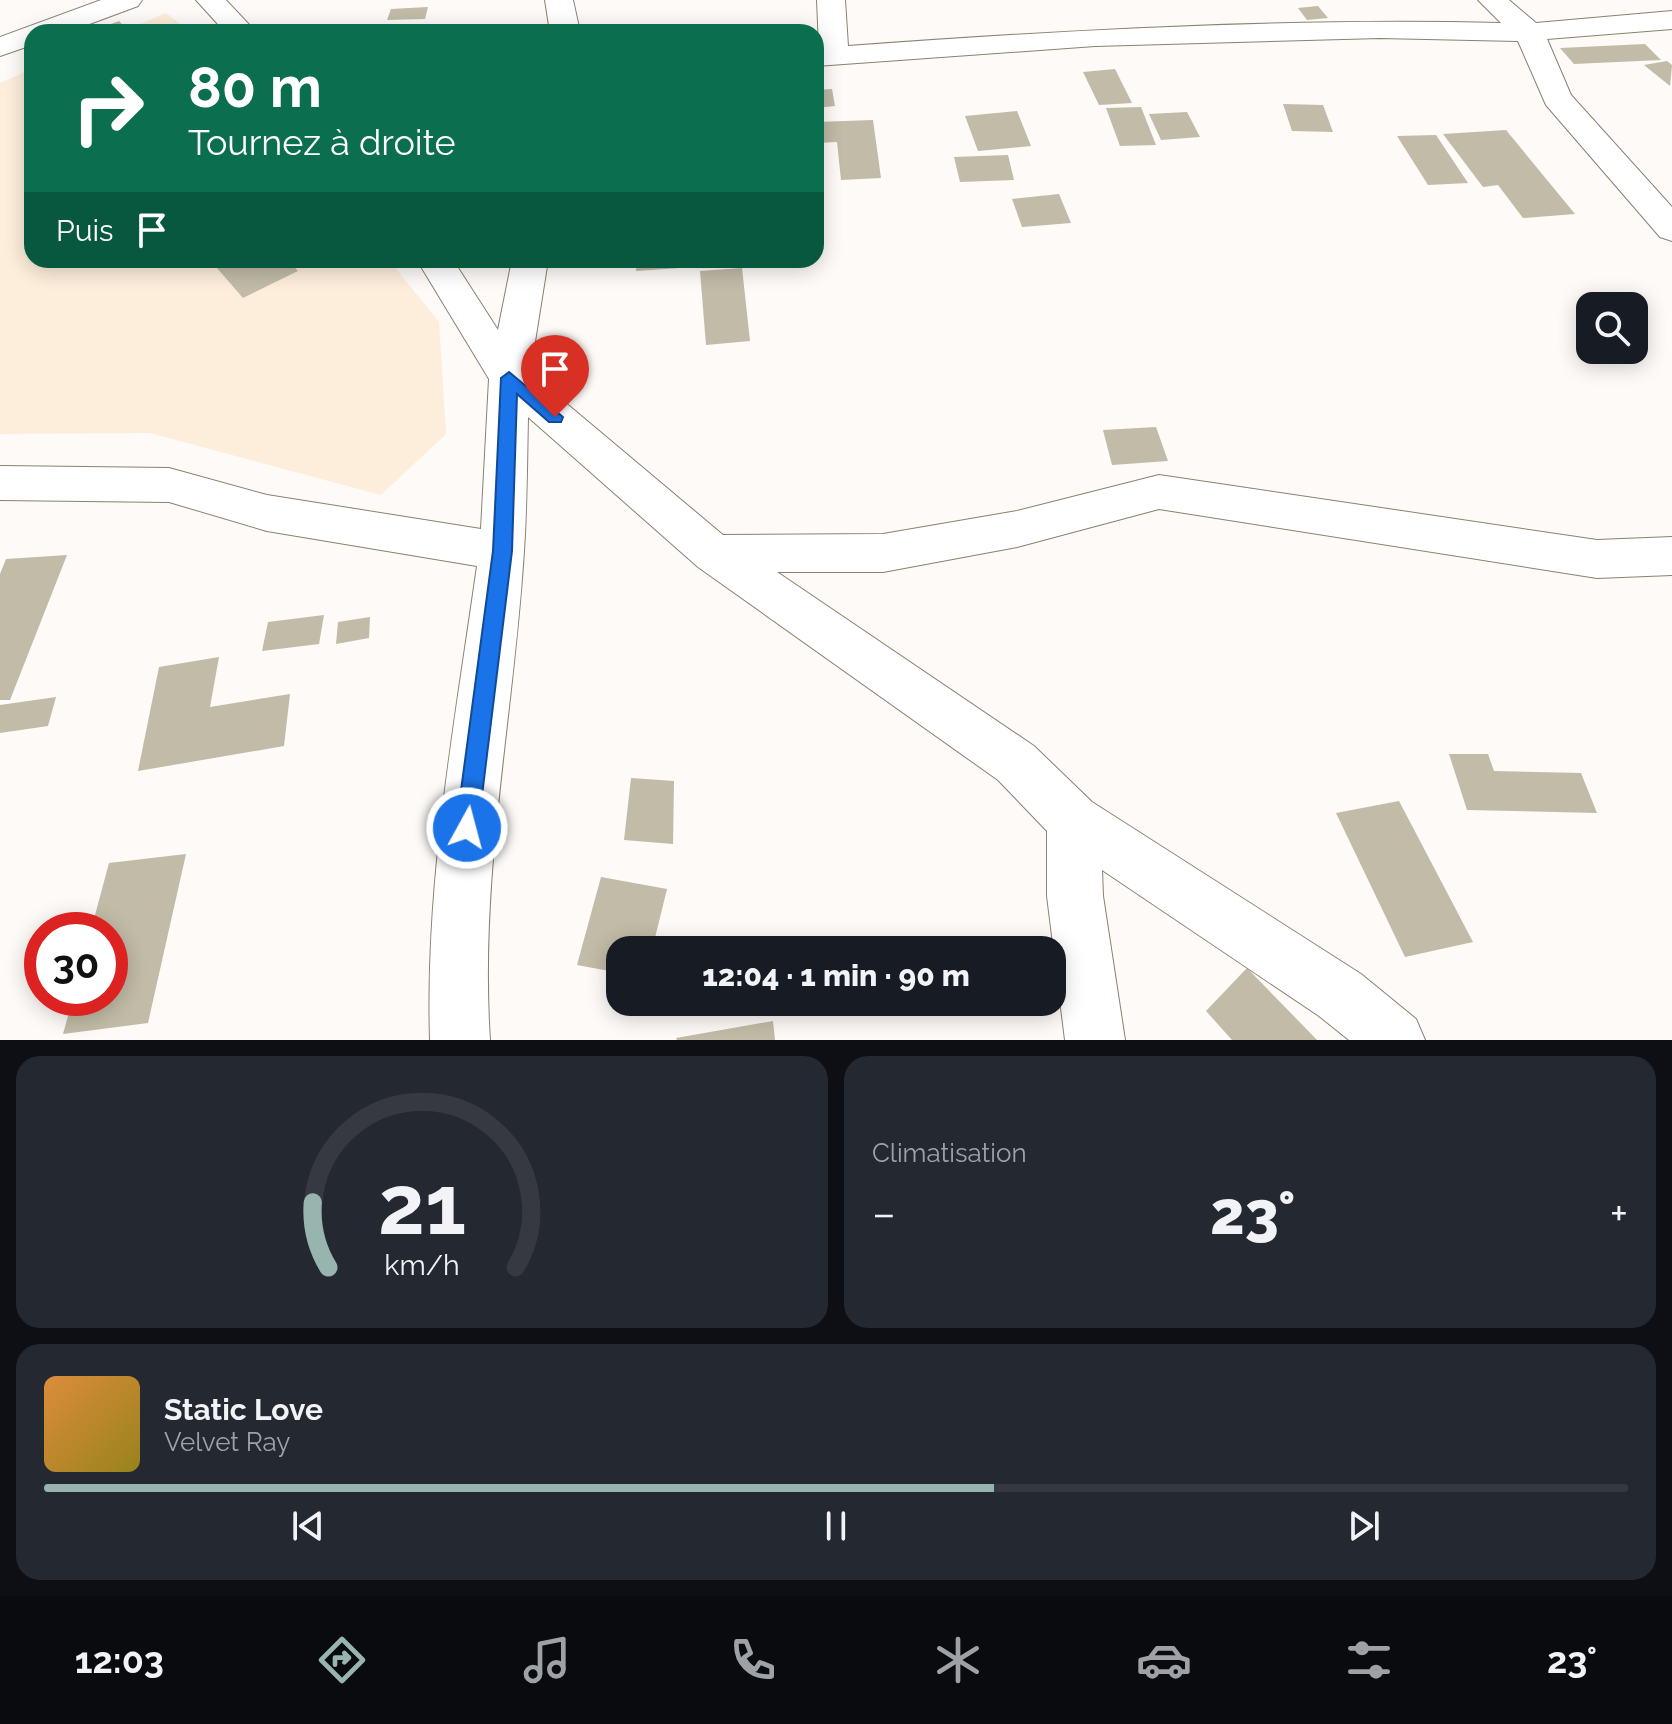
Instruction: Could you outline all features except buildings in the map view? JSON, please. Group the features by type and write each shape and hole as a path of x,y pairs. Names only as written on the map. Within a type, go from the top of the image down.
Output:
{"street":[{"path":"63,24 128,0"},
{"path":"210,0 233,24"},
{"path":"559,0 564,24"},
{"path":"831,0 825,56 1095,37 1380,29 1529,32 1672,20"},
{"path":"1492,0 1529,32 1557,98 1672,229"},
{"path":"0,47 24,38"},
{"path":"440,268 509,378 714,554 1016,763 1073,820 1340,995 1395,1040"},
{"path":"460,1040 458,999 467,828 502,551 509,378 529,268"},
{"path":"0,483 169,485 267,513 502,551"},
{"path":"714,554 883,553 1017,529 1159,492 1597,559 1672,556"},
{"path":"1073,820 1075,896 1095,1040"}],"shaded area":[{"path":"166,13 180,24 140,24"},
{"path":"24,72 24,268 395,268 439,322 446,434 381,495 150,433 0,434 0,83"}],"route":[{"path":"467,828 502,551 509,378 555,417"}]}
